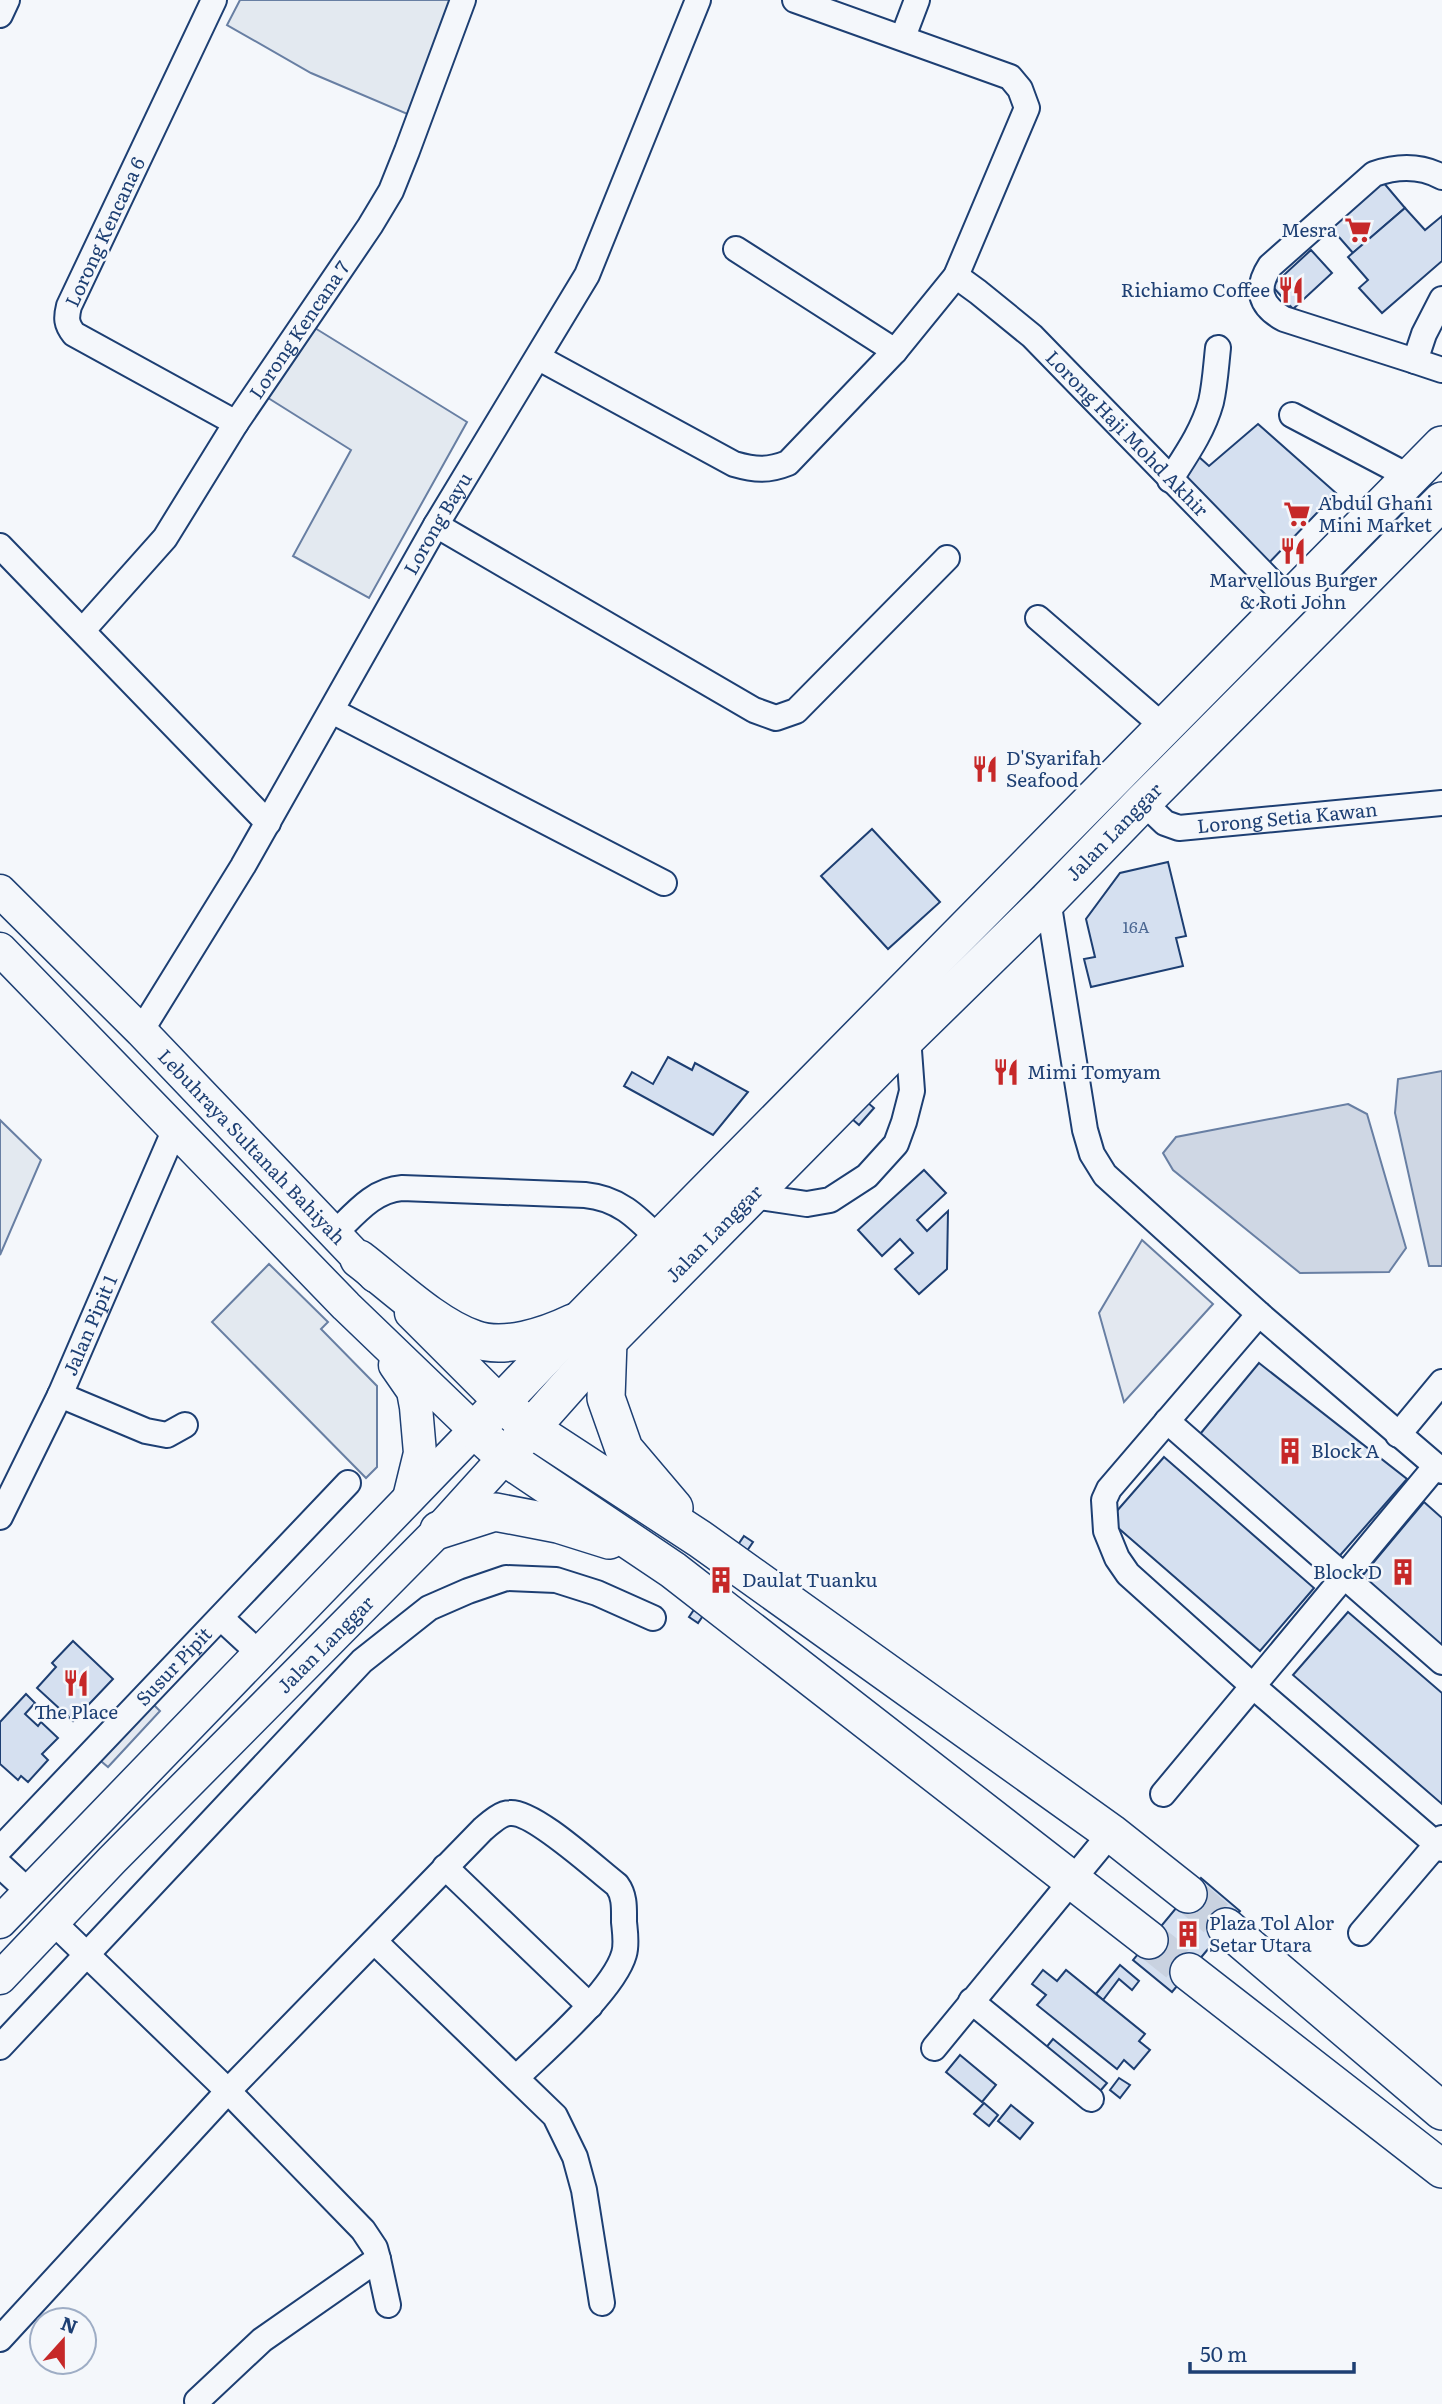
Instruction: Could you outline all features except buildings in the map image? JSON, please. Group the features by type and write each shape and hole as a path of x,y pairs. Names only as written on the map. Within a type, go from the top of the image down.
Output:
{"highway":[{"name":"Jalan Langgar","path":"505,1457 530,1428 659,1239 1442,444"},
{"name":"Jalan Langgar","path":"475,1430 501,1403 594,1331 752,1196 1442,501"},
{"path":"346,1246 446,1326 476,1340 512,1342 547,1335 594,1331 606,1398 624,1448 700,1538"},
{"path":"501,1403 530,1428 700,1538 1111,1833 1188,1894"},
{"path":"475,1430 505,1457 673,1570 1149,1940"},
{"path":"439,1530 495,1512 558,1524 614,1542 673,1570"},
{"path":"1226,1927 1442,2112"},
{"path":"1189,1972 1442,2169"}],"main road":[{"name":"Lebuhraya Sultanah Bahiyah","path":"0,891 141,1031 346,1246 501,1403"},
{"path":"0,949 346,1306 475,1430"},
{"path":"62,1012 101,1024 141,1031 143,1069 165,1120"},
{"path":"346,1306 404,1376 412,1391 420,1453 407,1503"},
{"name":"Jalan Langgar","path":"4,1918 475,1430"},
{"name":"Jalan Langgar","path":"0,1978 61,1939 113,1860 439,1530 505,1457"},
{"path":"4,1918 15,1912 41,1913 61,1939"}],"street":[{"path":"0,15 7,0"},
{"name":"Lorong Kencana 6","path":"214,0 66,317 68,327 74,334 236,423"},
{"name":"Lorong Kencana 7","path":"83,630 165,538 236,423 370,226 391,191 463,0"},
{"name":"Lorong Bayu","path":"141,1031 268,823 436,525 587,275 604,239 698,0"},
{"path":"539,358 734,464 756,471 773,469 788,463 895,351 956,276 1027,108 1020,89 1010,77 795,0"},
{"path":"904,37 916,0"},
{"path":"1442,177 1421,169 1405,167 1374,174 1270,266 1261,279 1263,299 1268,308 1284,319 1442,370"},
{"path":"736,249 895,351"},
{"name":"Lorong Haji Mohd Akhir","path":"956,276 1032,337 1289,600"},
{"path":"1415,362 1424,334 1442,299"},
{"path":"1170,480 1205,419 1211,401 1218,348"},
{"path":"1293,415 1410,477"},
{"path":"436,525 754,710 776,719 796,711 947,558"},
{"path":"0,546 268,823"},
{"path":"1038,618 1164,727"},
{"path":"332,711 664,883"},
{"name":"Lorong Setia Kawan","path":"1143,802 1165,823 1179,828 1442,803"},
{"path":"1048,900 1085,1130 1092,1153 1105,1175 1259,1314 1439,1469 1344,1577 1163,1794"},
{"path":"752,1196 807,1204 831,1200 867,1175 896,1144 904,1122 912,1091 908,1037"},
{"name":"Jalan Pipit 1","path":"0,1516 60,1395 165,1120"},
{"path":"346,1246 376,1195 394,1188 606,1198 627,1209 659,1239"},
{"path":"1259,1314 1109,1489 1104,1500 1106,1531 1128,1574 1254,1687 1440,1844 1361,1933"},
{"path":"1398,1435 1442,1382"},
{"path":"60,1395 146,1431 167,1435 185,1425"},
{"path":"1167,1421 1442,1662"},
{"name":"Susur Pipit","path":"0,1849 348,1483"},
{"path":"0,2047 61,1939 362,1661 429,1608 506,1578 556,1580 597,1593 653,1618"},
{"path":"221,1618 260,1654"},
{"path":"0,2339 228,2091 445,1867 493,1820 509,1812 527,1816 541,1825 617,1885 624,1902 624,1954 617,1969 590,2006 517,2077"},
{"path":"934,2048 1111,1833"},
{"path":"0,1865 29,1892"},
{"path":"445,1867 590,2006"},
{"path":"61,1939 228,2091 363,2230 375,2248 388,2305"},
{"path":"375,1942 555,2116 575,2157 591,2223 602,2303"},
{"path":"971,2001 1091,2099"},
{"path":"197,2401 262,2340 378,2259"}],"shaded area":[{"path":"240,0 452,0 412,116 311,73 227,25"},
{"path":"310,325 467,422 369,598 293,556 351,450 265,396"},
{"path":"1442,1071 1442,1266 1429,1266 1395,1113 1398,1079"},
{"path":"1348,1104 1367,1114 1406,1248 1389,1272 1300,1273 1173,1170 1163,1153 1176,1137"},
{"path":"0,1120 41,1160 0,1255"},
{"path":"1142,1240 1213,1304 1124,1402 1099,1313"},
{"path":"269,1264 328,1322 321,1329 377,1386 377,1467 366,1478 212,1322"},
{"path":"149,1700 160,1711 108,1767 96,1757"}],"tunnel":[{"path":"1188,1894 1226,1927"},
{"path":"1149,1940 1189,1972"}],"place":[{"name":"Mesra","path":"1358,230"},
{"name":"Richiamo Coffee","path":"1291,290"},
{"name":"Abdul Ghani Mini Market","path":"1297,514"},
{"name":"Marvellous Burger & Roti John","path":"1293,551"},
{"name":"D'Syarifah Seafood","path":"985,769"},
{"name":"Mimi Tomyam","path":"1006,1072"},
{"name":"Block A","path":"1290,1451"},
{"name":"Block D","path":"1403,1572"},
{"name":"Daulat Tuanku","path":"721,1580"},
{"name":"The Place","path":"76,1683"},
{"name":"Plaza Tol Alor Setar Utara","path":"1188,1934"}]}
